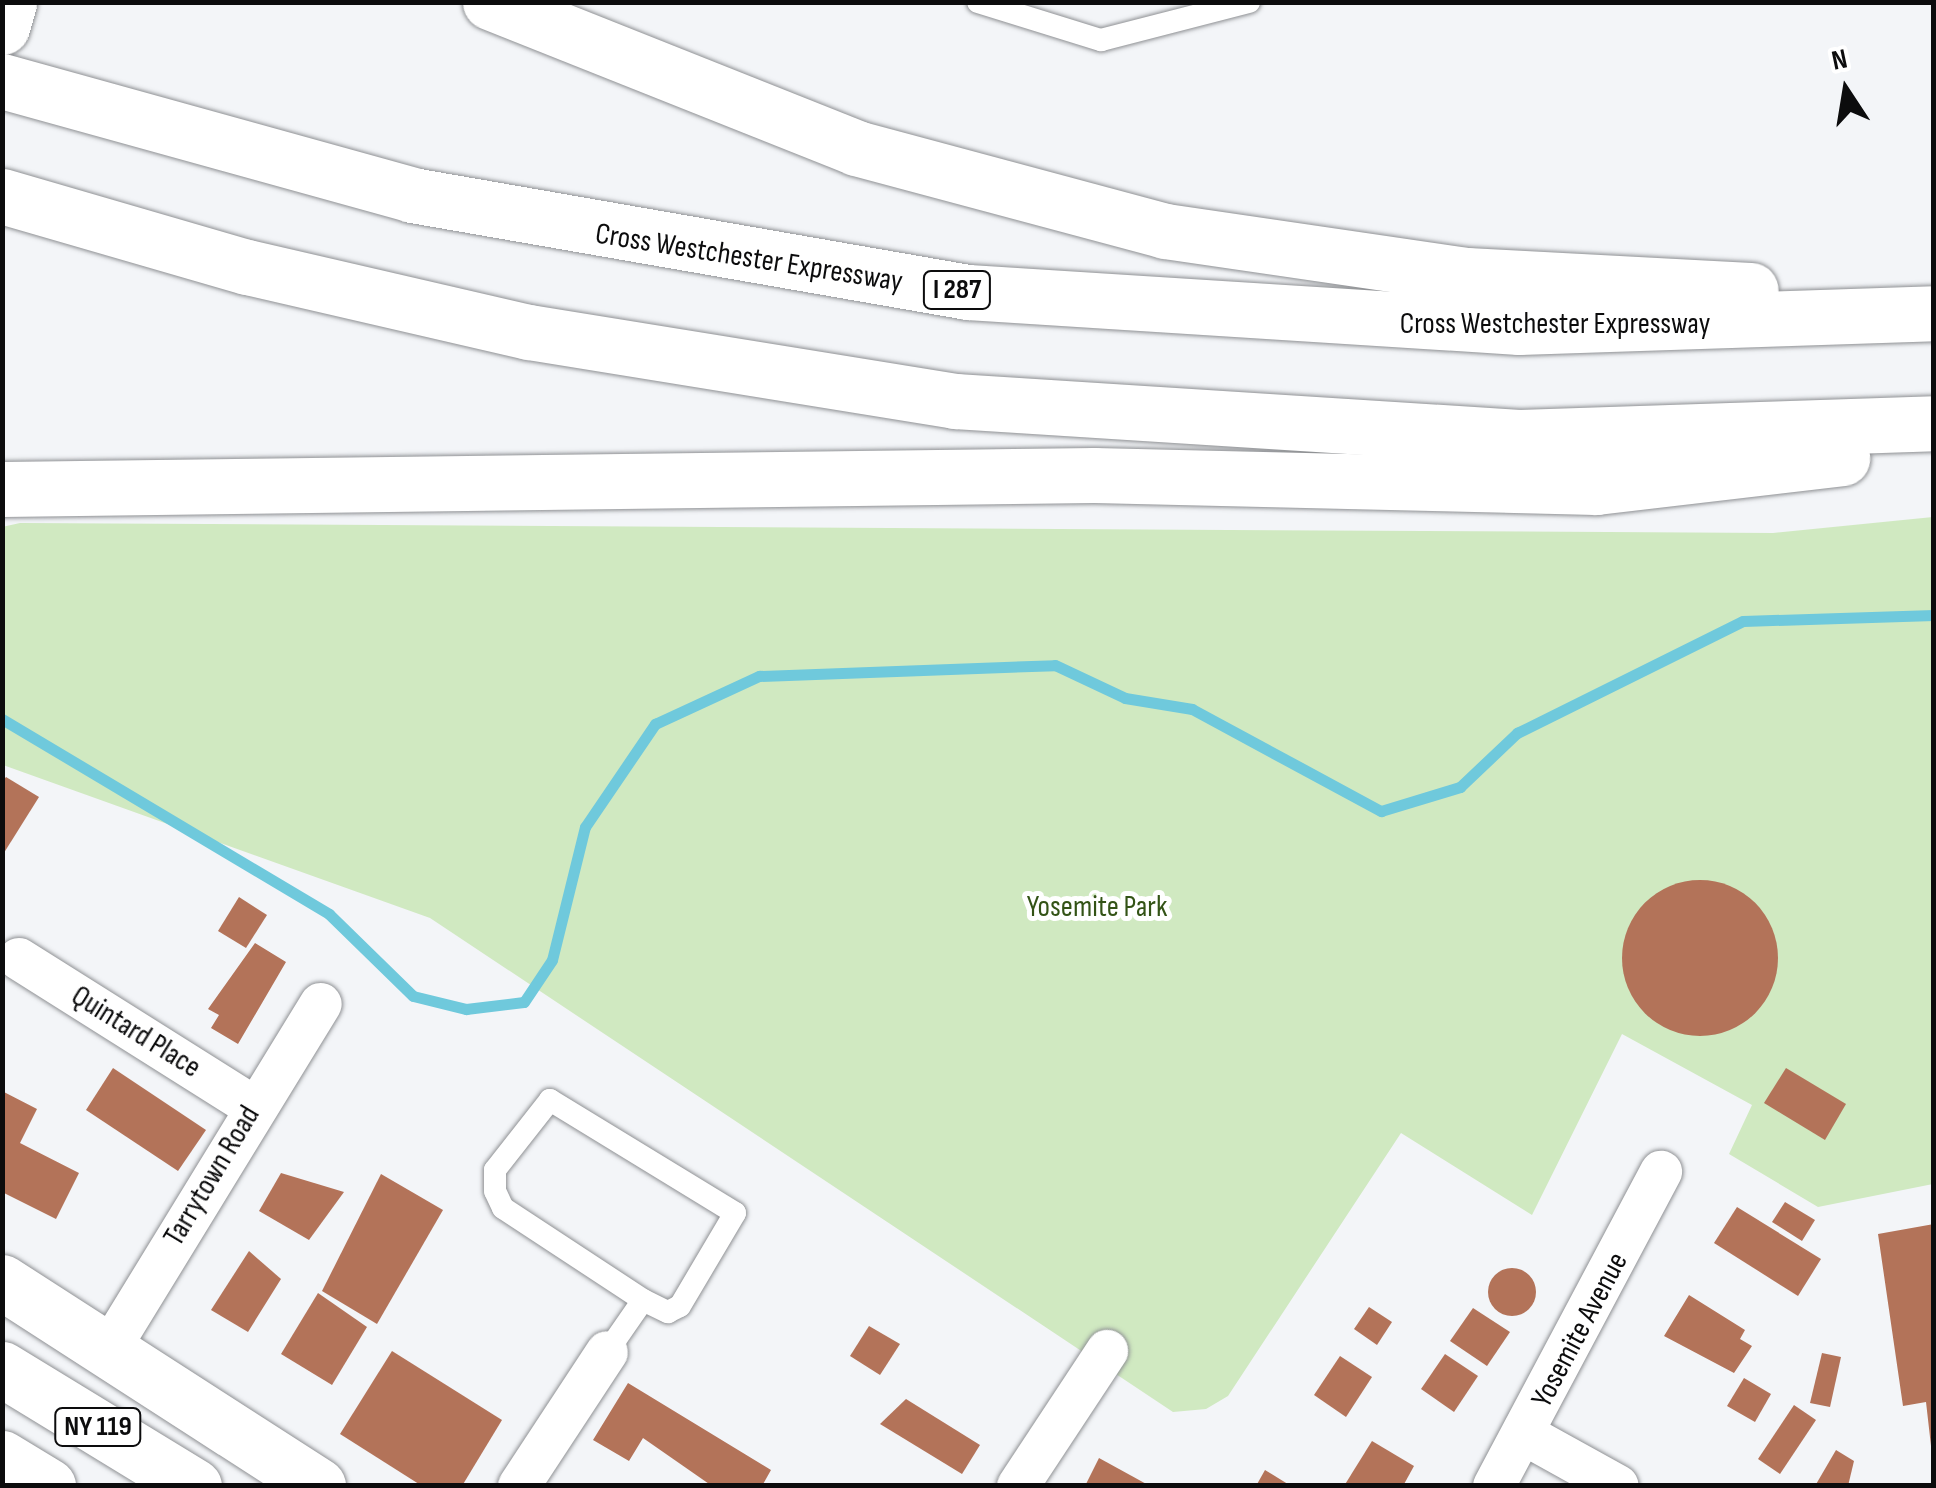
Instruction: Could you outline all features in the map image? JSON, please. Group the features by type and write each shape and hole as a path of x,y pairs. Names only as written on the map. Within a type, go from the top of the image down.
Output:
{"main road":[{"path":"2,27 9,2"},
{"path":"490,2 856,148 1165,231 1466,275 1934,298"},
{"name":"Cross Westchester Expressway","path":"2,80 412,195 968,292 1447,325 1934,313"},
{"path":"2,196 247,267 511,328 955,401 1518,437 1934,423"},
{"path":"2,489 1094,476 1596,487 1773,470 1934,440"},
{"path":"2,1282 318,1486"},
{"name":"NY 119","path":"2,1369 194,1486"},
{"path":"2,1458 48,1486"}],"street":[{"name":"Quintard Place","path":"19,960 252,1106"},
{"name":"Tarrytown Road","path":"108,1350 252,1106 321,1004"},
{"name":"Yosemite Avenue","path":"1494,1486 1661,1172"},
{"path":"1018,1486 1108,1350"},
{"path":"520,1486 608,1352"},
{"path":"1524,1434 1618,1486"}],"lane":[{"path":"978,2 1101,40 1190,11 1250,2"},
{"path":"550,1100 735,1213 680,1306 668,1312 644,1300 503,1208 495,1170 532,1111 550,1100"},
{"path":"608,1352 644,1300"}],"green space":[{"name":"Yosemite Park","path":"1933,517 1933,1184 1818,1207 1729,1154 1752,1105 1622,1034 1532,1215 1401,1133 1228,1396 1206,1409 1173,1412 430,918 3,765 2,527 20,523 1773,533"}],"building":[{"path":"6,777 39,797 2,856 2,782"},
{"path":"1700,880 1730,886 1755,903 1772,928 1778,958 1772,988 1755,1013 1730,1030 1700,1036 1670,1030 1645,1013 1628,988 1622,958 1628,928 1645,903 1670,886"},
{"path":"239,897 267,915 246,948 218,931"},
{"path":"255,943 286,962 238,1044 211,1028 219,1015 208,1009"},
{"path":"113,1068 206,1130 178,1171 86,1110"},
{"path":"1786,1068 1846,1104 1825,1140 1764,1103"},
{"path":"2,1091 37,1109 20,1143 79,1173 56,1219 2,1192"},
{"path":"281,1173 344,1192 309,1240 259,1211"},
{"path":"381,1174 443,1210 377,1324 322,1291"},
{"path":"1785,1202 1815,1220 1802,1241 1772,1222"},
{"path":"1737,1207 1821,1259 1798,1296 1714,1243"},
{"path":"1934,1224 1931,1446 1926,1402 1903,1406 1878,1234"},
{"path":"249,1251 281,1279 248,1332 211,1310"},
{"path":"1512,1268 1529,1275 1536,1292 1529,1309 1512,1316 1495,1309 1488,1292 1495,1275"},
{"path":"318,1293 367,1327 332,1385 281,1354"},
{"path":"1689,1295 1745,1330 1740,1339 1752,1346 1734,1373 1664,1336"},
{"path":"1369,1307 1392,1322 1377,1345 1354,1329"},
{"path":"1473,1308 1510,1332 1487,1366 1450,1341"},
{"path":"869,1326 900,1344 880,1375 850,1356"},
{"path":"392,1351 502,1420 462,1486 422,1486 340,1434"},
{"path":"1822,1353 1841,1357 1830,1407 1810,1403"},
{"path":"1445,1354 1478,1376 1454,1412 1421,1389"},
{"path":"1340,1356 1372,1377 1346,1417 1314,1395"},
{"path":"1744,1378 1771,1394 1755,1422 1727,1406"},
{"path":"628,1383 771,1470 762,1486 712,1486 643,1438 629,1461 593,1440"},
{"path":"906,1399 980,1445 962,1474 880,1424"},
{"path":"1794,1405 1816,1420 1780,1474 1758,1459"},
{"path":"1372,1441 1414,1466 1403,1486 1344,1486"},
{"path":"1836,1450 1854,1461 1848,1486 1815,1486"},
{"path":"1099,1458 1150,1486 1085,1486"},
{"path":"1265,1470 1291,1486 1256,1486"}],"waterway":[{"path":"2,719 329,914 413,996 466,1009 524,1002 552,960 585,827 655,724 759,676 1055,665 1125,698 1192,709 1381,811 1460,787 1517,733 1743,621 1934,615"}]}
